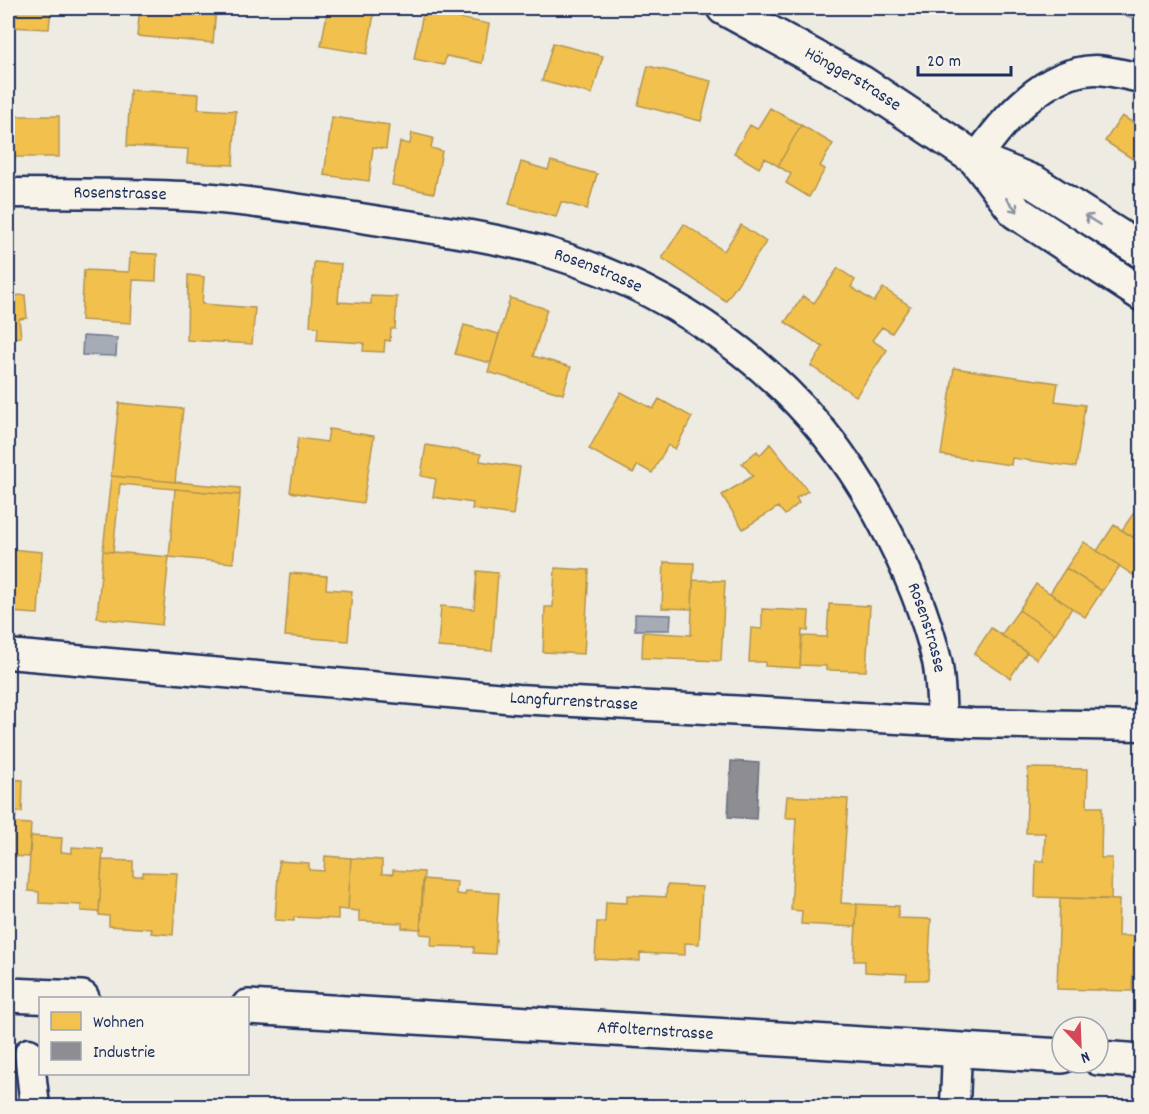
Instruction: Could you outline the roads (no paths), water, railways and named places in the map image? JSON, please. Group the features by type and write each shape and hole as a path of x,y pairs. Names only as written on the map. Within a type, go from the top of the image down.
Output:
{"street":[{"name":"Hönggerstrasse","path":"724,8 862,84 976,159 1035,183 1142,251"},
{"path":"976,159 996,130 1016,110 1046,87 1074,72 1097,70 1142,78"},
{"name":"Hönggerstrasse","path":"976,159 1016,212 1142,294"},
{"name":"Rosenstrasse","path":"8,194 85,193 202,197 387,222 494,239 551,253 649,291 692,316 752,358 796,401 842,453 859,479 904,562 918,598 938,663 942,721"},
{"name":"Langfurrenstrasse","path":"8,654 517,699 942,721 1142,726"},
{"path":"8,995 45,997"},
{"name":"Affolternstrasse","path":"249,1008 1050,1055"},
{"path":"955,1107 957,1049"},
{"path":"29,1053 34,1107"},
{"path":"1110,1059 1142,1060"}]}
